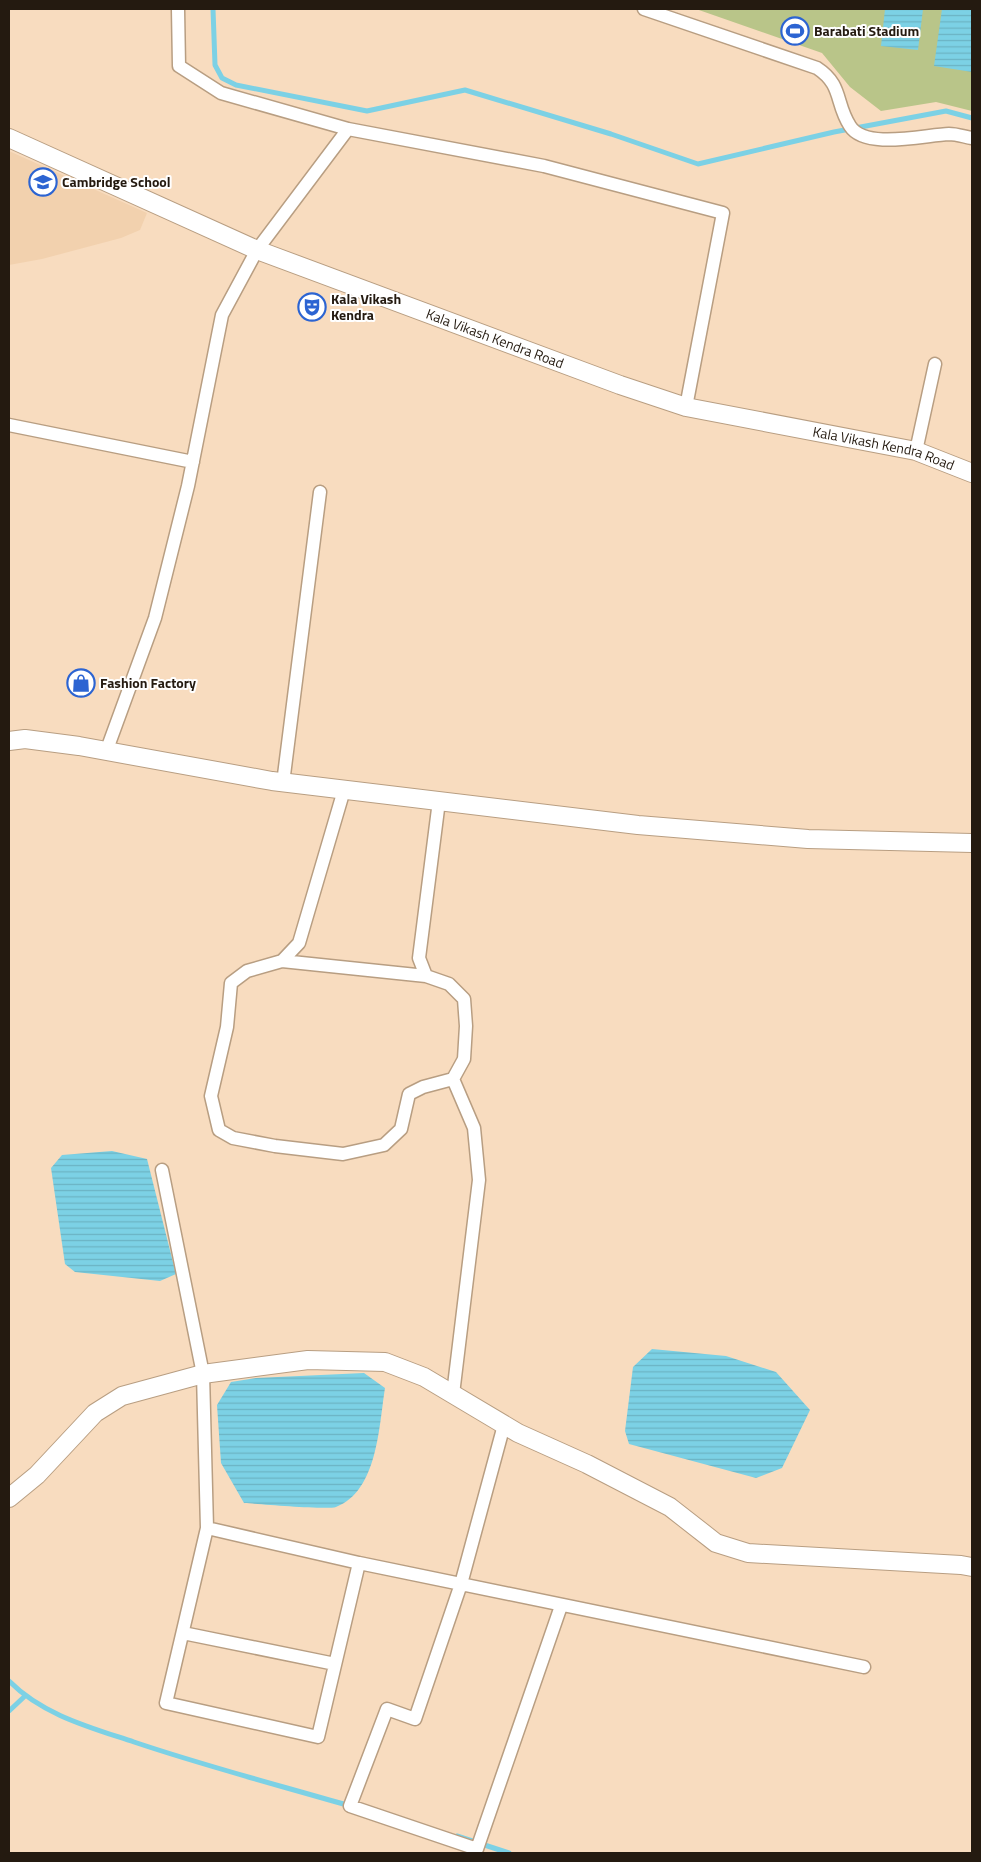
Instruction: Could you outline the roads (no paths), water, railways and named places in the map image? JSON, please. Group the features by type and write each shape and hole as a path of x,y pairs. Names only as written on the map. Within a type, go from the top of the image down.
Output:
{"street":[{"path":"178,9 179,66 221,92 348,129 544,166 722,213 686,407"},
{"path":"644,9 817,68 829,75 834,82 846,119 854,132 863,137 882,140 952,134 972,138"},
{"path":"106,752 155,618 193,462 222,315 257,250 348,129"},
{"name":"Kala Vikash Kendra Road","path":"9,138 257,250 620,385 686,407 916,451 972,473"},
{"path":"916,451 935,364"},
{"path":"9,425 193,462"},
{"path":"283,783 320,492"},
{"path":"9,741 25,739 283,783 638,825 808,839 972,843"},
{"path":"282,961 299,943 344,790"},
{"path":"426,976 419,958 439,802"},
{"path":"282,961 426,976 449,984 464,999 466,1026 464,1060 453,1079 423,1087 409,1094 401,1129 384,1145 344,1154 276,1146 234,1138 219,1130 211,1096 227,1027 231,983 247,971 282,961"},
{"path":"453,1079 474,1128 479,1180 453,1394"},
{"path":"162,1170 203,1374 207,1528 166,1703 318,1737 359,1563"},
{"path":"9,1498 37,1475 102,1409 122,1396 203,1374 308,1360 385,1362 424,1377 504,1425 670,1508 716,1543 748,1553 972,1567"},
{"path":"504,1425 462,1584 414,1719 387,1709 350,1806 477,1848 561,1606"},
{"path":"207,1528 561,1606 864,1667"},
{"path":"183,1633 335,1664"}],"water":[{"path":"885,9 923,9 918,50 881,46"},
{"path":"942,9 972,9 972,72 934,66"},
{"path":"112,1151 147,1159 176,1274 160,1281 75,1272 65,1264 51,1168 62,1155"},
{"path":"652,1349 726,1356 776,1372 810,1410 782,1468 756,1478 629,1444 625,1431 633,1367"},
{"path":"364,1373 385,1388 374,1455 361,1487 350,1499 336,1507 330,1508 244,1503 221,1463 217,1405 231,1382 256,1378"}],"waterway":[{"path":"213,9 215,65 222,78 236,85 367,111 465,90 611,134 698,164 834,132 946,111 972,118"},
{"path":"9,1681 37,1703 67,1719 161,1751 350,1806"},
{"path":"9,1711 25,1696"},
{"path":"457,1836 509,1853"}],"place":[{"name":"Barabati Stadium","path":"795,31"},
{"name":"Cambridge School","path":"43,182"},
{"name":"Kala Vikash Kendra","path":"312,307"},
{"name":"Fashion Factory","path":"81,683"}]}
